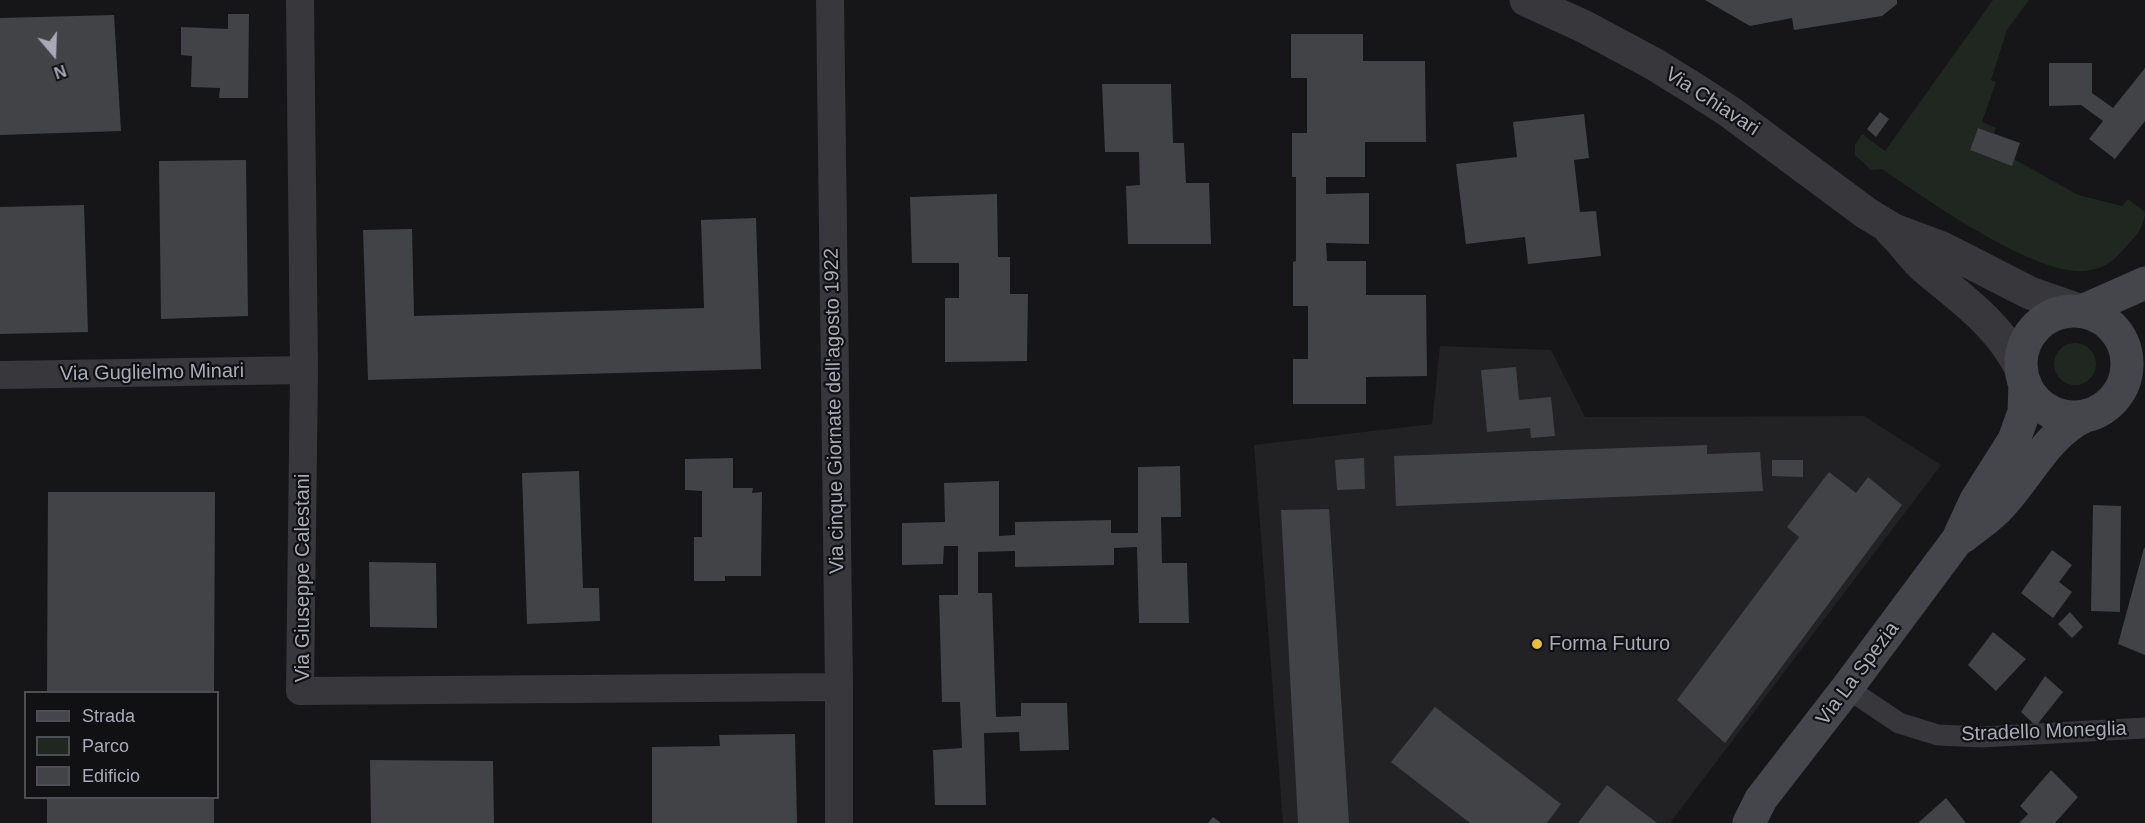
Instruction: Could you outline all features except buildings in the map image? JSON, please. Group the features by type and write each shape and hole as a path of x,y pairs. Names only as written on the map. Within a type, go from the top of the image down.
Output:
{"main road":[{"name":"Via La Spezia","path":"1733,823 1755,811 1963,531 1980,492 2014,440 2024,412 2024,345 2037,326 2058,313 2082,311 2145,283"},
{"path":"2082,311 2094,314 2114,328 2126,350 2127,374"},
{"name":"Via La Spezia","path":"1953,547 2001,505 2060,433 2075,420 2097,412 2116,397 2145,334"},
{"path":"2023,377 2030,394 2049,410 2073,417 2085,416"}],"street":[{"name":"Via Giuseppe Calestani","path":"300,0 304,370 300,691 839,687"},
{"name":"Via cinque Giornate dell'agosto 1922","path":"830,0 839,823"},
{"name":"Via Chiavari","path":"1526,0 1562,8 1731,112 1886,226 1926,268 1967,302 1998,333 2013,354 2023,377"},
{"name":"Via Chiavari","path":"1886,226 1942,248 2030,293 2082,311"},
{"name":"Via Guglielmo Minari","path":"0,375 304,370"},
{"name":"Stradello Moneglia","path":"1847,688 1899,723 1938,735 1982,737 2145,728"}],"shaded area":[{"name":"Forma Futuro","path":"1440,346 1551,350 1585,417 1864,416 1941,465 1670,823 1283,823 1254,445 1432,424"}],"green space":[{"path":"1993,0 2029,0 2007,30 1991,80 1996,82 1982,122 1996,128 1994,133 1978,128 1970,150 2011,165 2014,159 2078,195 2122,206 2128,199 2145,212 2143,223 2135,237 2106,265 2084,271 2062,269 2037,261 1980,233 1882,169 1871,170 1855,155 1855,145 1862,134 1885,151"},
{"path":"2075,343 2083,344 2090,349 2095,356 2095,372 2090,379 2083,384 2075,385 2067,384 2060,379 2055,372 2054,364 2055,356 2060,349 2067,344"}],"place":[{"name":"Forma Futuro","path":"1537,644"}]}
